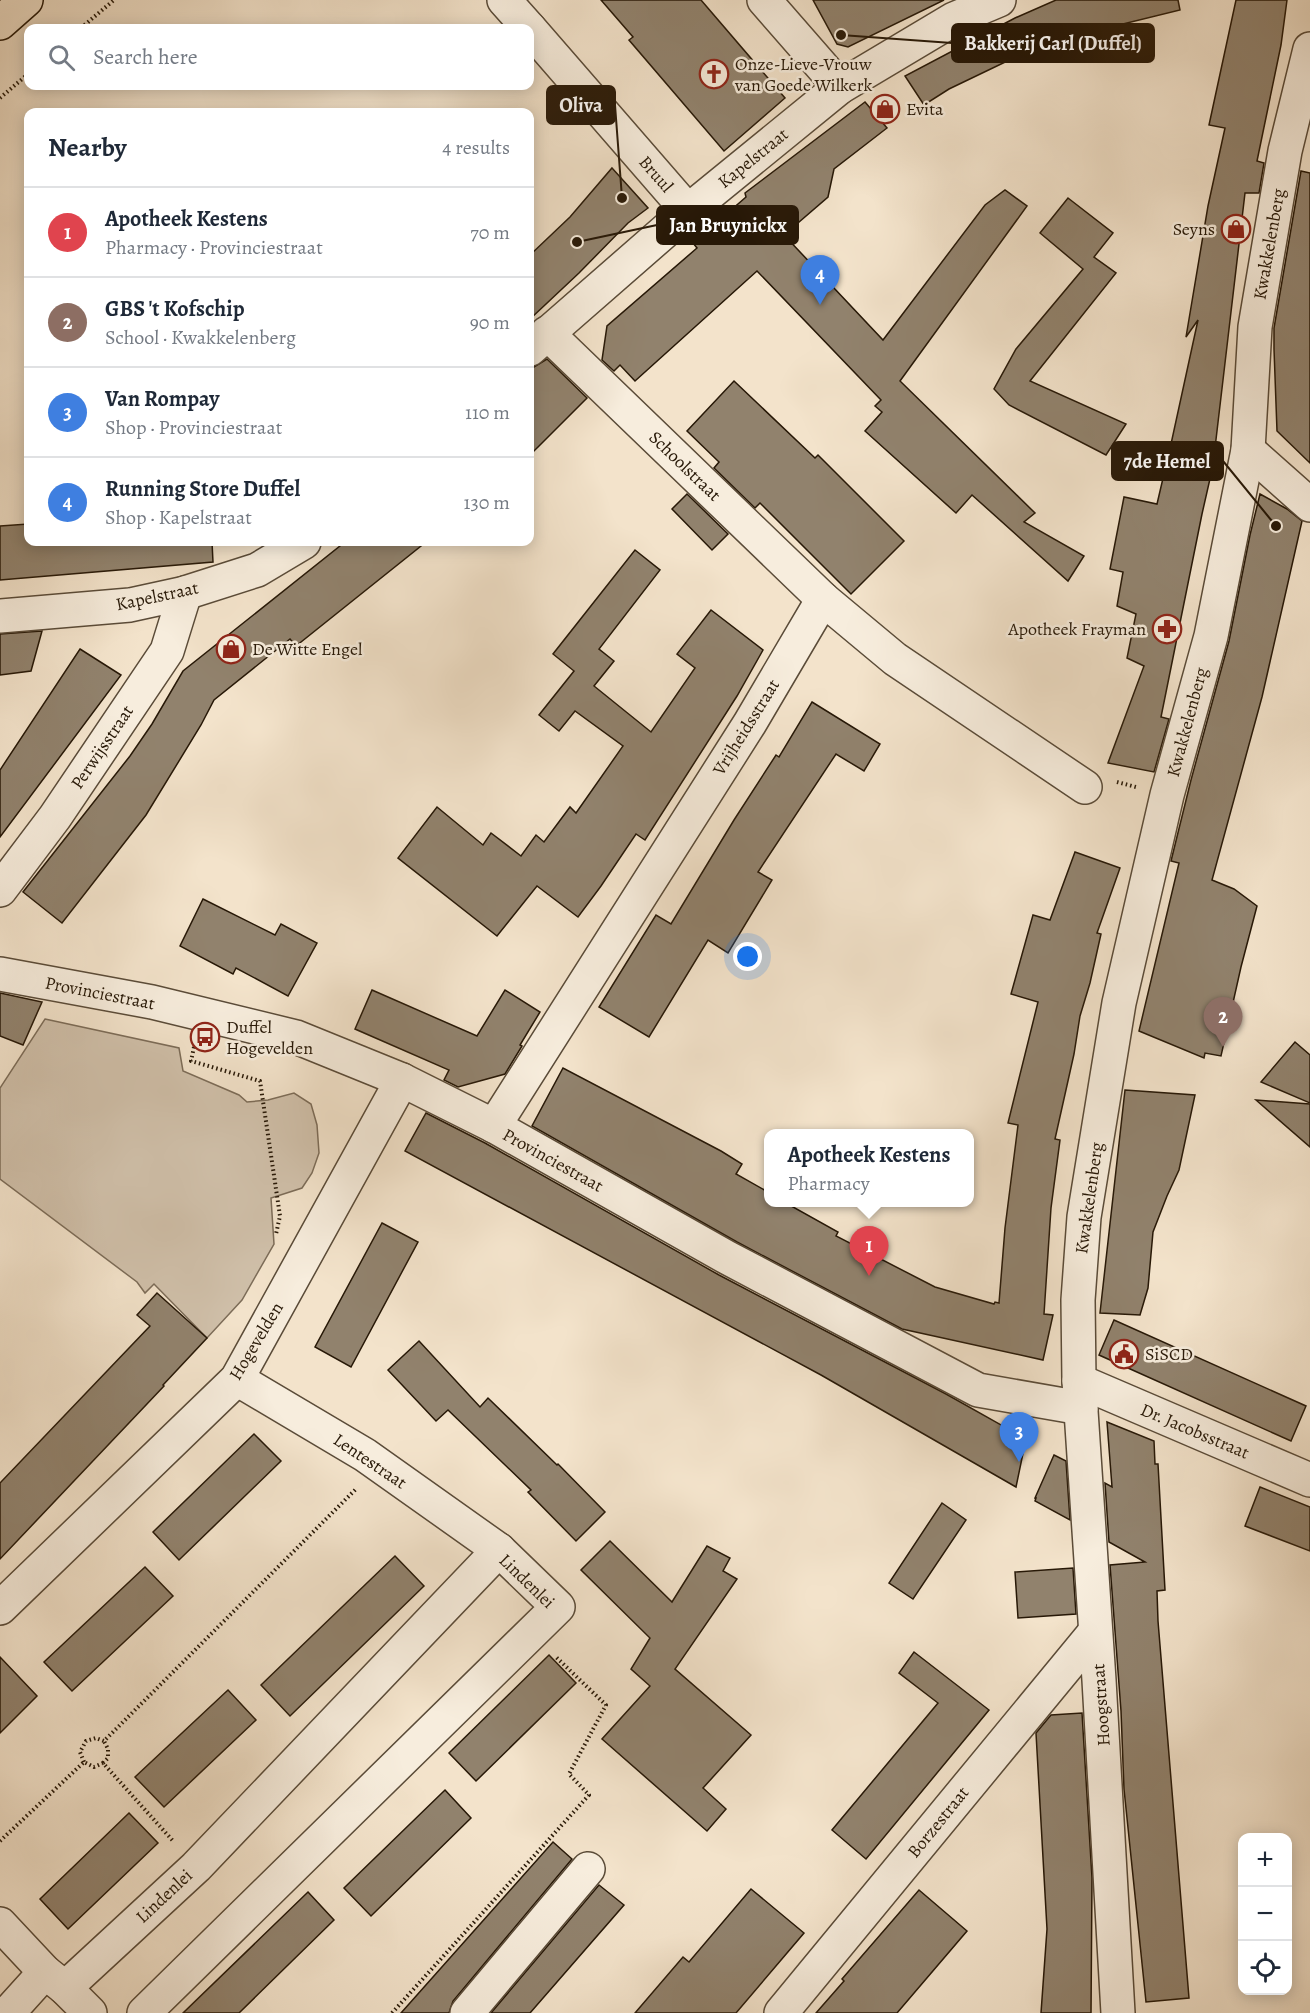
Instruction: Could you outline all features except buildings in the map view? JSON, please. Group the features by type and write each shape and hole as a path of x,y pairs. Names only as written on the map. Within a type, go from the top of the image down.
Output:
{"main road":[{"path":"0,22 26,0"}],"street":[{"name":"Bruul","path":"504,0 525,24"},
{"path":"764,0 840,87"},
{"name":"Kapelstraat","path":"538,341 688,211 840,87 954,19 999,0"},
{"name":"Bruul","path":"534,35 688,211"},
{"name":"Kwakkelenberg","path":"1080,1395 1078,1300 1084,1217 1119,1003 1167,795 1211,636 1248,450 1255,327 1285,151 1310,49"},
{"name":"Schoolstraat","path":"538,341 823,599"},
{"path":"1248,450 1310,505"},
{"name":"Kapelstraat","path":"0,616 130,605 185,593 257,570 297,546"},
{"name":"Perwijsstraat","path":"0,890 55,818 166,651 185,593"},
{"path":"823,599 895,659 1086,787"},
{"name":"Vrijheidsstraat","path":"494,1126 750,723 823,599"},
{"name":"Provinciestraat","path":"0,974 152,1002 296,1037 402,1080 494,1126 728,1258 978,1390 1080,1395"},
{"name":"Hogevelden","path":"0,1608 237,1379 402,1080"},
{"name":"Lentestraat","path":"237,1379 365,1455 500,1550"},
{"name":"Dr. Jacobsstraat","path":"1080,1395 1310,1480"},
{"name":"Hoogstraat","path":"1080,1395 1118,2013"},
{"name":"Lindenlei","path":"8,2013 55,1980 196,1867 500,1550 558,1607 144,2013"},
{"name":"Borzestraat","path":"782,2013 1095,1632"},
{"path":"467,2013 588,1869"},
{"path":"0,1924 90,2013"}],"path":[{"path":"86,24 114,0"},
{"path":"0,98 24,77"},
{"path":"1086,787 1102,778 1167,795"},
{"path":"201,1014 191,1061 260,1081 280,1216 274,1244"},
{"path":"104,1741 379,1466"},
{"path":"392,2013 589,1796 568,1774 606,1705 532,1634"},
{"path":"96,1738 104,1741 108,1749 108,1758 94,1767 84,1762 80,1752 86,1741 96,1738"},
{"path":"0,1841 84,1762"},
{"path":"103,1763 196,1867"}],"shaded area":[{"path":"45,1019 179,1048 183,1071 239,1095 247,1102 268,1100 294,1093 311,1104 317,1125 319,1153 312,1173 302,1188 271,1198 274,1244 242,1300 207,1338 154,1284 145,1293 137,1282 0,1179 0,1088"}],"place":[{"name":"Bakkerij Carl (Duffel)","path":"841,35"},
{"name":"Onze-Lieve-Vrouw van Goede Wilkerk","path":"714,74"},
{"name":"Evita","path":"885,109"},
{"name":"Oliva","path":"622,198"},
{"name":"Seyns","path":"1236,229"},
{"name":"Jan Bruynickx","path":"577,242"},
{"name":"Running Store Duffel","path":"820,305"},
{"name":"7de Hemel","path":"1276,526"},
{"name":"Apotheek Frayman","path":"1167,629"},
{"name":"De Witte Engel","path":"231,649"},
{"name":"Duffel Hogevelden","path":"205,1037"},
{"name":"GBS 't Kofschip","path":"1223,1047"},
{"name":"Apotheek Kestens","path":"869,1276"},
{"name":"SiSCD","path":"1124,1354"},
{"name":"Van Rompay","path":"1019,1462"}]}
